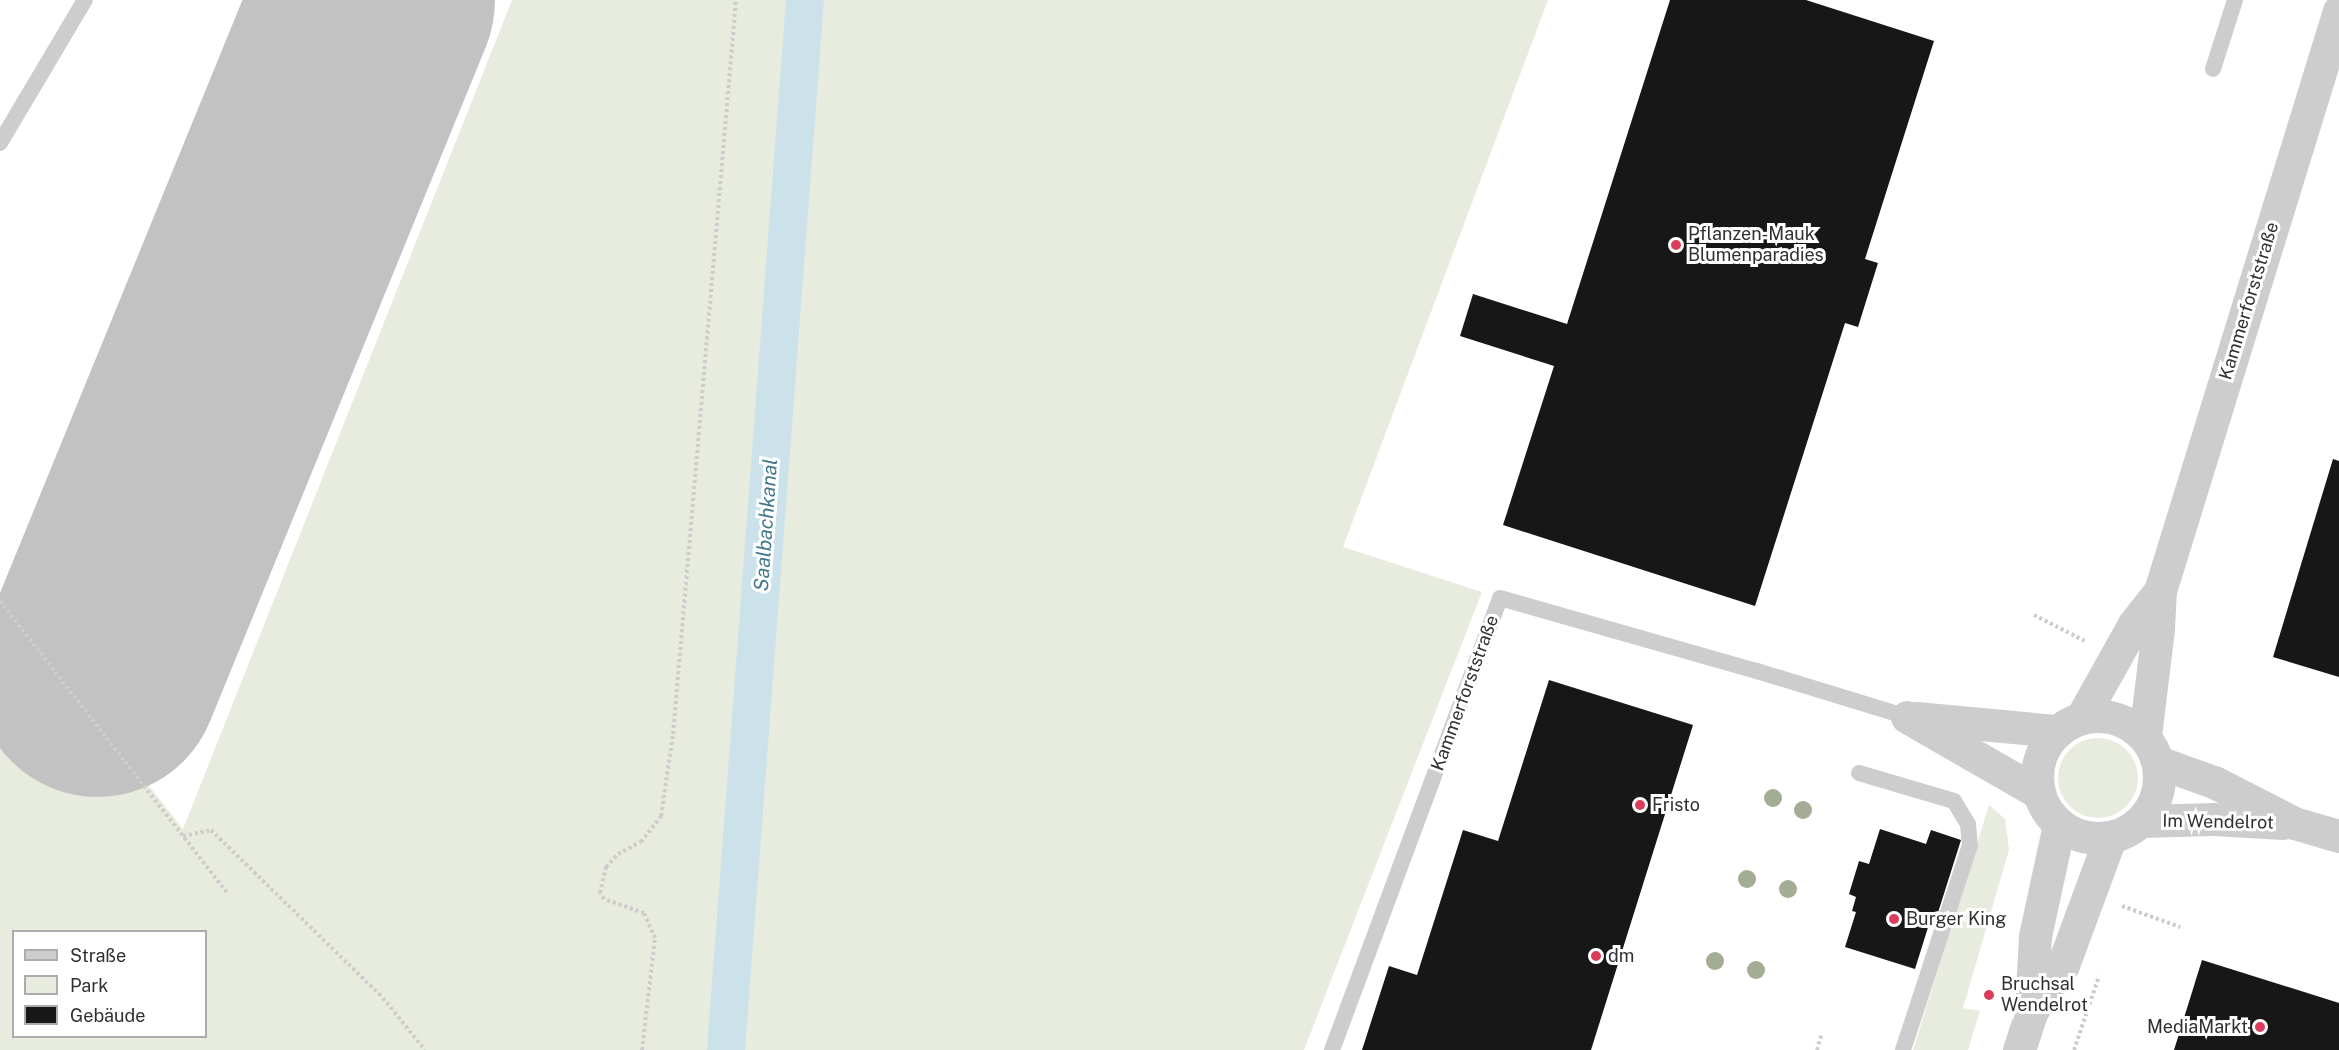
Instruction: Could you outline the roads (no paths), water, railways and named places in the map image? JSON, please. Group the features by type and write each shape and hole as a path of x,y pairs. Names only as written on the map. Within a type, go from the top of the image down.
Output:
{"street":[{"name":"Kammerforststraße","path":"2151,749 2160,591 2339,11"},
{"name":"Kammerforststraße","path":"1907,717 2070,724 2134,624 2160,591"},
{"path":"2100,715 2116,718 2132,725 2151,749 2160,783 2154,803 2142,821 2127,832 2110,838 2083,837 2059,825 2047,810 2038,793 2037,779 2042,753 2070,724 2100,715"},
{"name":"Kammerforststraße","path":"1907,717 2038,793"},
{"name":"Im Wendelrot","path":"2151,749 2294,823 2339,836"},
{"name":"Im Wendelrot","path":"2142,821 2213,819 2294,823"},
{"path":"2019,1050 2031,1012 2035,936 2059,825"},
{"path":"2031,1012 2063,965 2110,838"}],"lane":[{"path":"0,143 85,0"},
{"path":"2213,69 2235,0"},
{"name":"Kammerforststraße","path":"1332,1050 1500,598 1757,671 1907,717"},
{"path":"1859,773 1954,801 1968,824 1970,845 1903,1050"}],"waterway":[{"name":"Saalbachkanal","path":"726,1050 805,0"}],"place":[{"name":"Pflanzen-Mauk Blumenparadies","path":"1676,245"},
{"name":"Fristo","path":"1640,805"},
{"name":"Burger King","path":"1894,919"},
{"name":"dm","path":"1596,956"},
{"name":"Bruchsal Wendelrot","path":"1989,995"},
{"name":"MediaMarkt","path":"2260,1027"}]}
